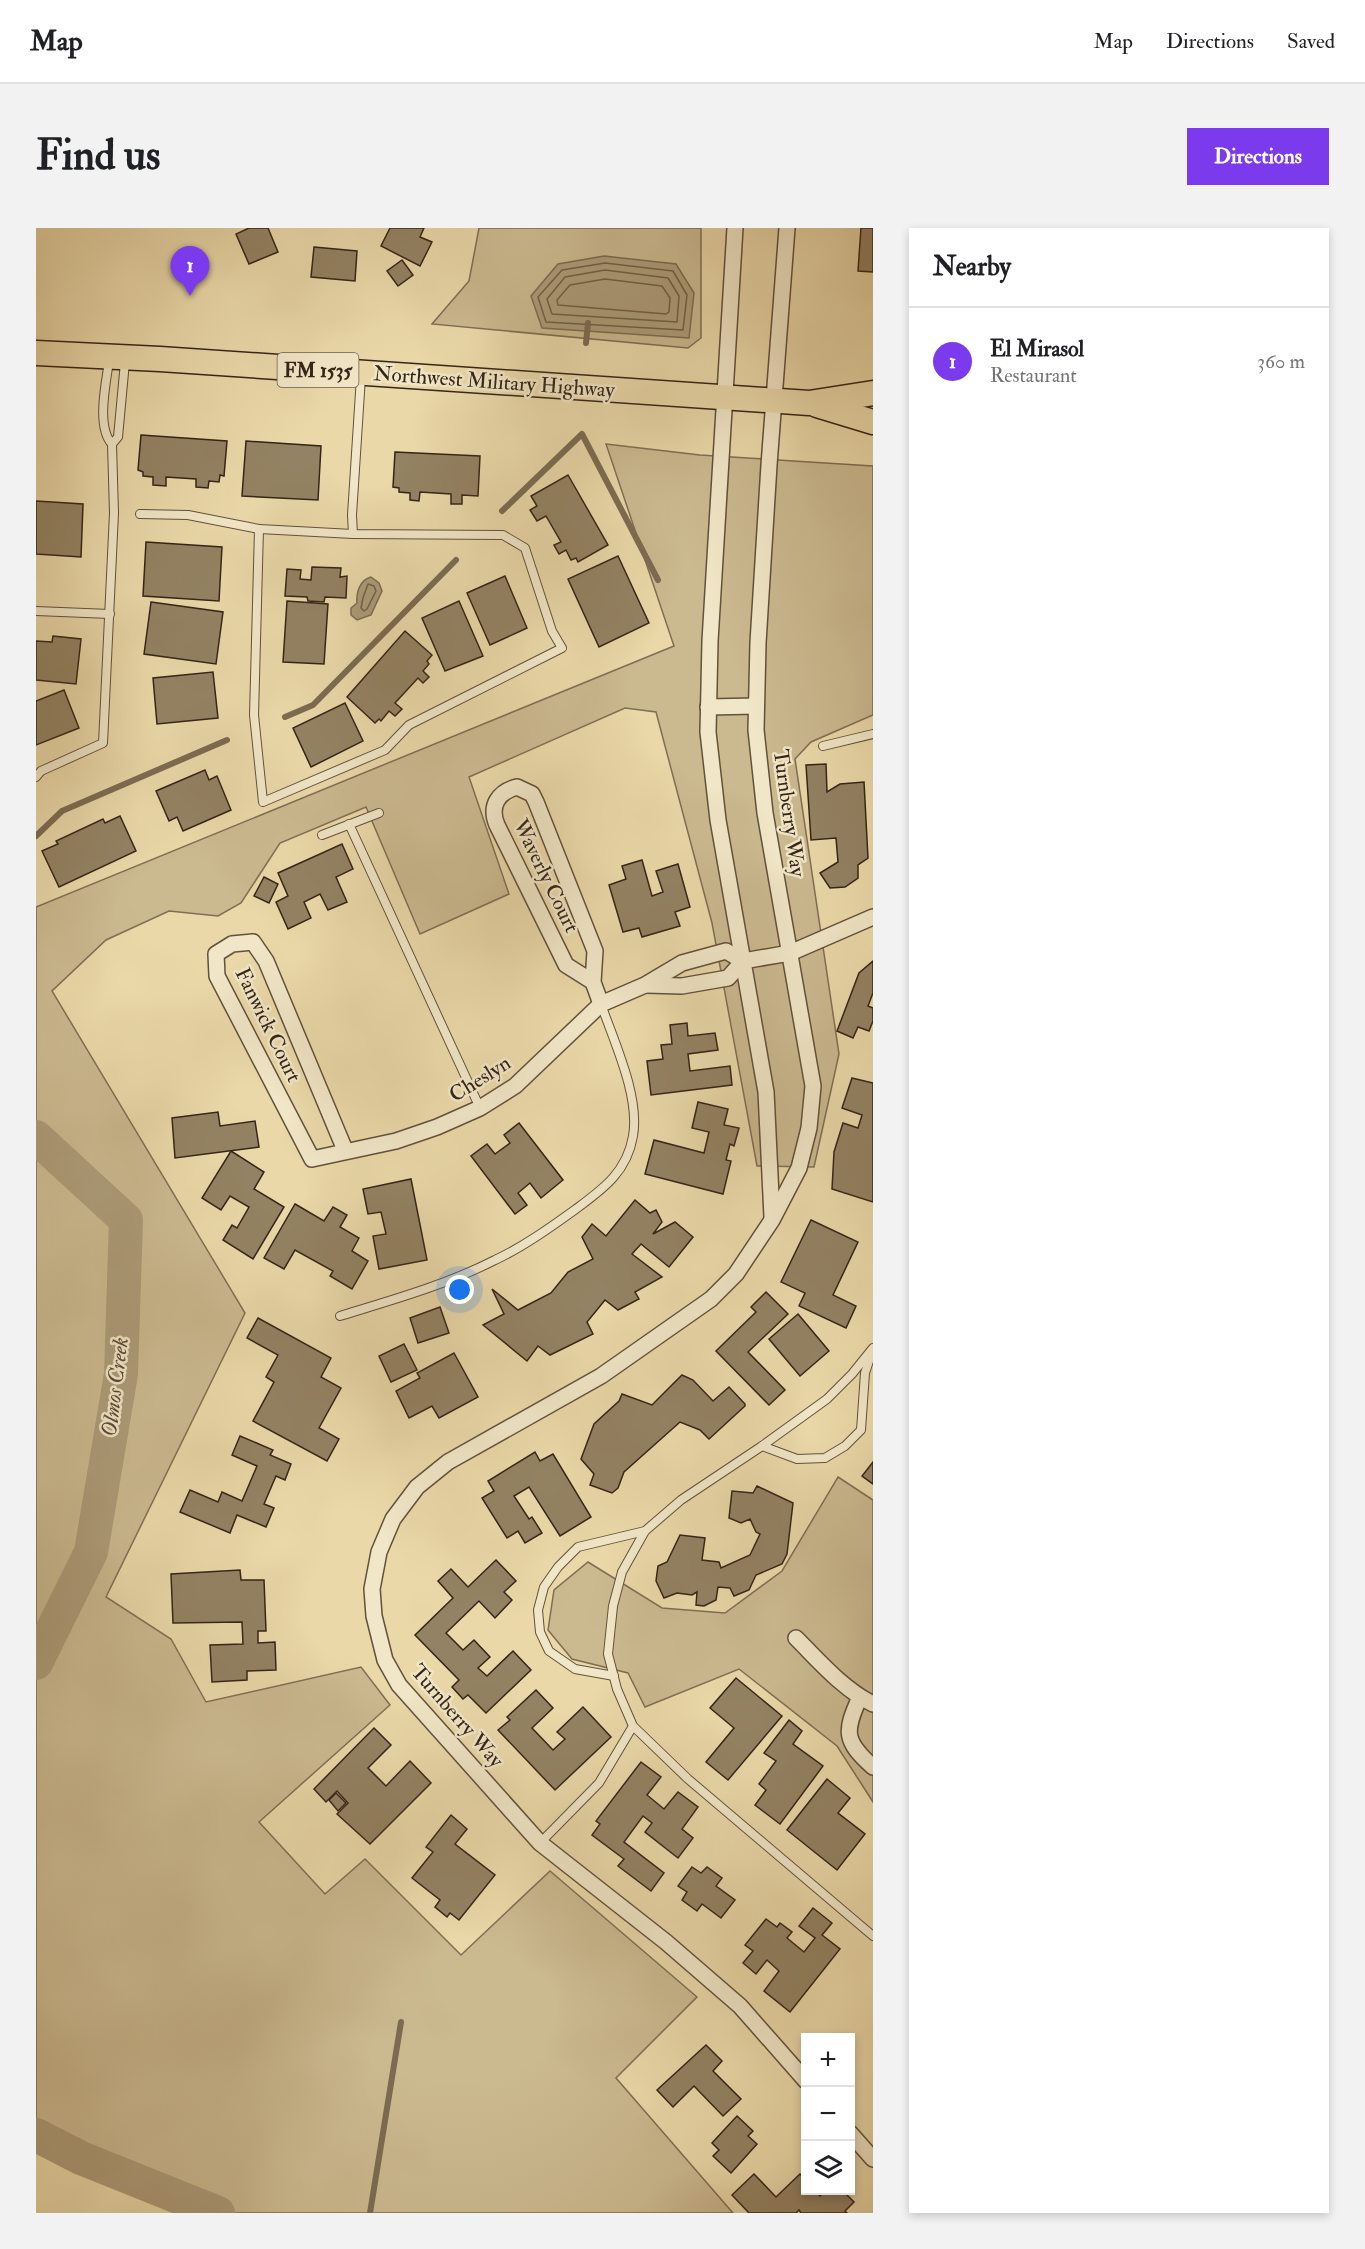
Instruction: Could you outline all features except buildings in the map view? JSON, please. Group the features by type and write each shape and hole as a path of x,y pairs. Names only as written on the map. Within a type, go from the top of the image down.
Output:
{"main road":[{"name":"Northwest Military Highway","path":"36,353 774,400 809,403 873,422"},
{"name":"Northwest Military Highway","path":"809,403 873,393"}],"street":[{"path":"735,228 710,641 708,732 718,820 766,1092 772,1221"},
{"name":"Turnberry Way","path":"787,228 758,643 756,706 765,813 813,1086 809,1128 798,1168 772,1221 736,1274 711,1299 601,1376 448,1462 417,1487 393,1519 379,1552 372,1589 374,1616 385,1660 399,1685 540,1843 666,1942 740,2006 801,2075"},
{"path":"708,707 756,706"},
{"name":"Waverly Court","path":"592,982 566,965 497,825 493,815 496,802 505,790 517,787 532,794 536,801 595,951 592,982 601,1004"},
{"path":"743,961 790,953 873,917"},
{"name":"Fanwick Court","path":"312,1159 217,976 216,954 232,944 253,942 266,961 345,1150"},
{"name":"Cheslyn","path":"312,1159 345,1150 396,1141 437,1127 480,1108 514,1086 601,1004 645,985 682,963 726,951 743,961 728,978 682,986 645,985"},
{"path":"796,1638 842,1683 866,1700 849,1721 849,1740 857,1752 873,1767"},
{"path":"855,2139 873,2159"}],"lane":[{"path":"36,777 41,771 103,743 114,513 112,444 108,438 103,414 118,357"},
{"path":"112,444 118,437 118,357"},
{"path":"353,534 352,515 361,373"},
{"path":"140,514 188,515 259,529 353,534 504,536 525,548 552,631 562,648 409,725 385,750 263,802 254,715 259,529"},
{"path":"36,611 110,614"},
{"path":"823,746 873,734"},
{"path":"322,835 379,813"},
{"path":"349,824 480,1108"},
{"path":"340,1316 420,1291 495,1260 561,1219 608,1184 628,1157 634,1134 632,1096 601,1004"},
{"path":"762,1446 797,1459 825,1458 845,1446 861,1430 866,1373 873,1348 852,1374 827,1399 681,1500 645,1531 622,1572 613,1606 608,1654 617,1689 633,1726 688,1779 873,1936"},
{"path":"614,1676 575,1669 549,1651 540,1632 538,1610 544,1587 558,1567 578,1547 645,1531"},
{"path":"540,1843 599,1783 633,1726"}],"shaded area":[{"path":"479,228 701,228 701,338 688,348 432,324 469,281"},
{"path":"606,444 700,455 873,466 873,715 811,742 795,759 839,1054 814,1167 757,1166 712,923 656,712 625,708 469,777 509,894 420,934 366,807 280,843 241,903 218,916 169,911 106,940 52,991 245,1313 106,1597 171,1639 206,1702 361,1667 390,1705 259,1822 325,1894 365,1859 461,1955 550,1871 697,1997 616,2078 733,2213 186,2213 36,2145 36,907 674,646"},
{"path":"838,1477 873,1500 873,1802 837,1746 739,1669 645,1707 628,1673 572,1659 548,1630 554,1590 588,1562 662,1608 725,1613 782,1571"}],"water":[{"path":"604,256 676,264 694,293 689,338 542,328 531,296 558,264"},
{"path":"371,577 379,583 382,591 371,615 357,620 351,615 351,608 357,603 361,584"}],"waterway":[{"path":"586,343 588,323"},
{"path":"502,511 582,434 658,580"},
{"path":"285,717 313,705 456,560"},
{"path":"36,836 62,811 227,740"},
{"name":"Olmos Creek","path":"36,1137 126,1220 121,1374 91,1552 36,1663"},
{"path":"370,2213 401,2022"},
{"name":"Olmos Creek","path":"36,2135 81,2158 218,2213"}],"place":[{"name":"El Mirasol","path":"190,296"}]}
